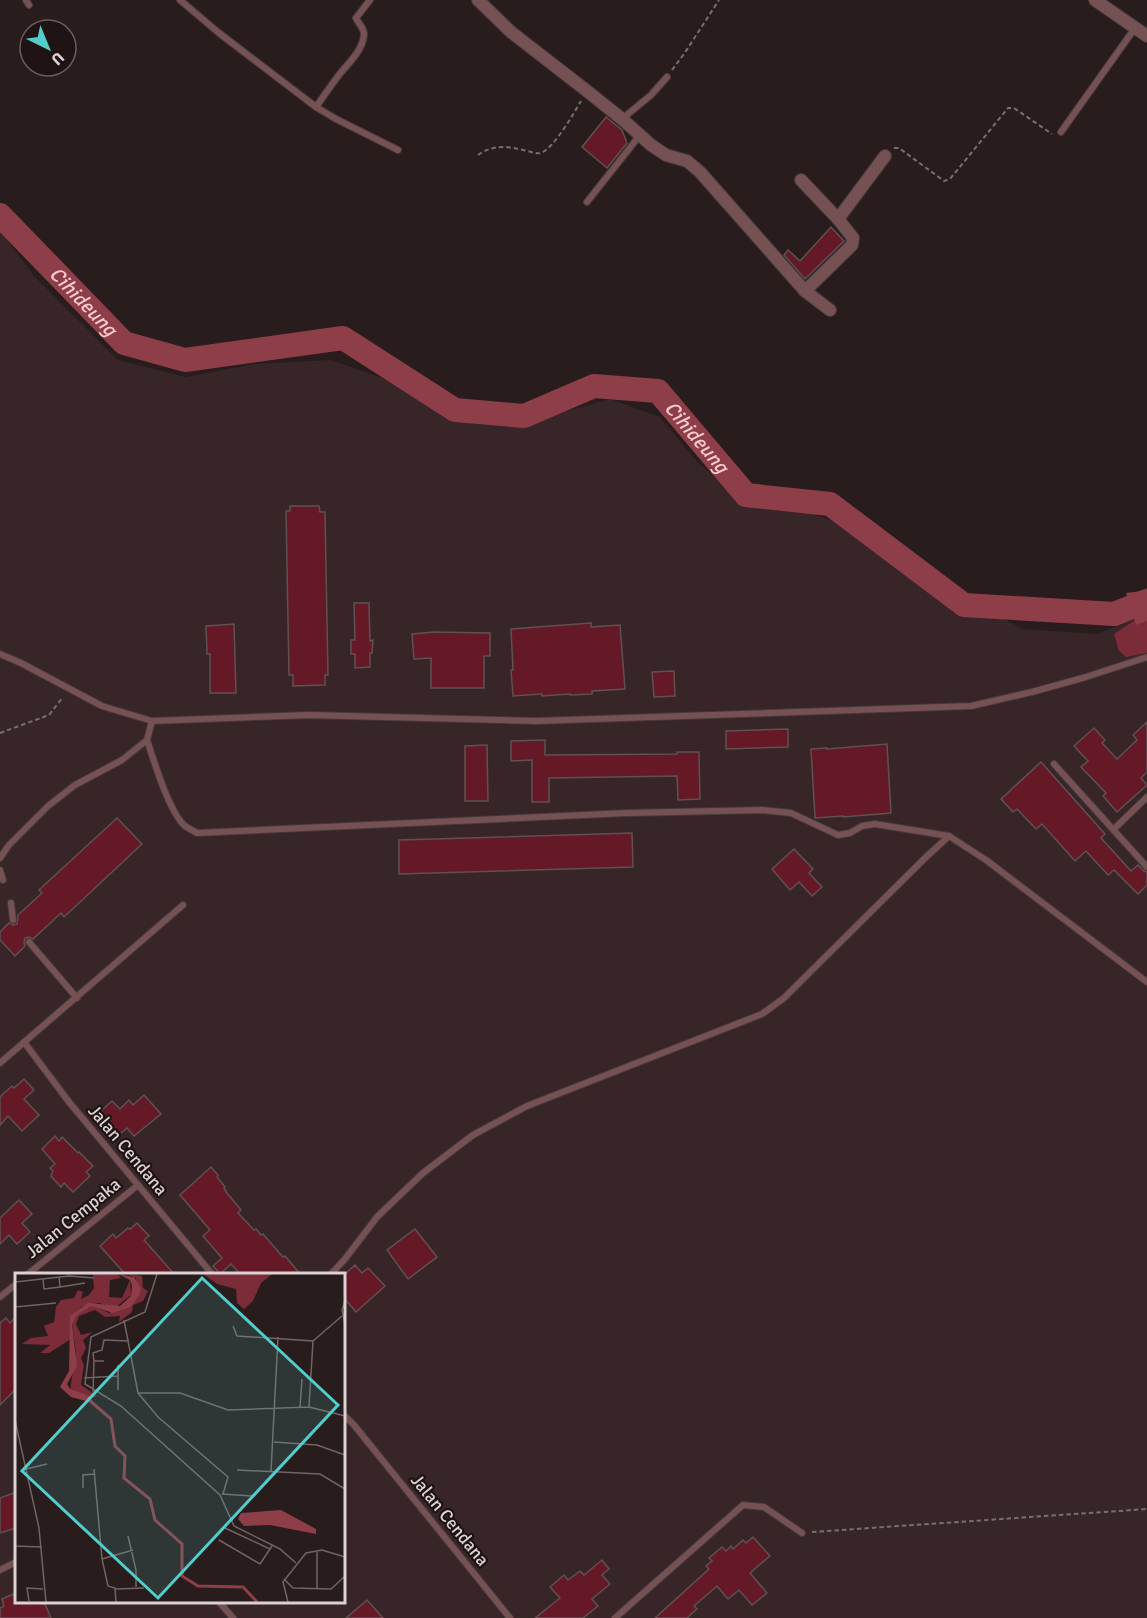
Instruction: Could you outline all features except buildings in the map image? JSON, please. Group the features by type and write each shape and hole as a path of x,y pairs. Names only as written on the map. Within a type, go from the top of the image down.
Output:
{"street":[{"path":"478,0 511,32 622,119 651,145 666,155 687,161 700,172 805,291 830,310"},
{"path":"1095,0 1147,36"},
{"path":"838,219 885,156"},
{"path":"801,180 853,238 852,245 805,291"}],"lane":[{"path":"180,0 219,33 316,107 398,150"},
{"path":"316,107 361,45 364,30 356,18 370,0"},
{"path":"1061,132 1135,28"},
{"path":"622,119 667,77"},
{"path":"587,202 640,135"},
{"path":"0,654 102,706 152,721 309,715 536,721 971,706 1054,686 1147,657"},
{"path":"152,721 147,740 156,769 174,812 185,826 198,833 615,814 762,810 791,813 838,836 850,833 862,826 875,824 949,836 986,860 1147,982"},
{"path":"0,858 9,845 48,806 75,785 122,760 147,740"},
{"path":"1054,764 1147,867"},
{"path":"1114,829 1147,797"},
{"path":"333,1273 377,1217 423,1173 473,1135 527,1106 762,1014 791,992 949,836"},
{"path":"0,870 3,880"},
{"path":"11,903 13,920"},
{"path":"0,1063 183,905"},
{"path":"29,942 77,998"},
{"name":"Jalan Cendana","path":"24,1042 69,1102 210,1273"},
{"name":"Jalan Cempaka","path":"30,1273 138,1185"},
{"path":"0,1297 15,1285"},
{"name":"Jalan Cendana","path":"345,1416 510,1618"},
{"path":"615,1618 743,1505 764,1507 802,1533"},
{"path":"0,1570 15,1562"},
{"path":"220,1603 232,1618"}],"path":[{"path":"667,77 719,0"},
{"path":"478,155 487,149 505,147 538,154 544,152 560,134 587,91"},
{"path":"885,156 892,148 899,148 944,181 950,179 1008,108 1014,108 1056,136 1061,132"},
{"path":"0,733 49,716 70,688"},
{"path":"802,1533 1147,1509"}],"shaded area":[{"path":"0,230 33,275 118,360 186,377 254,364 331,360 472,409 532,421 610,399 660,417 699,464 739,495 793,507 842,524 1022,629 1098,634 1147,612 1147,1618 0,1618"},
{"path":"1147,588 1147,621 1136,625 1126,593"},
{"path":"1147,612 1147,653 1126,657 1119,651 1114,634"}],"waterway":[{"name":"Cihideung","path":"0,215 124,343 185,360 343,338 455,410 524,416 594,386 658,391 746,495 830,504 964,605 1114,614 1147,601"}]}
